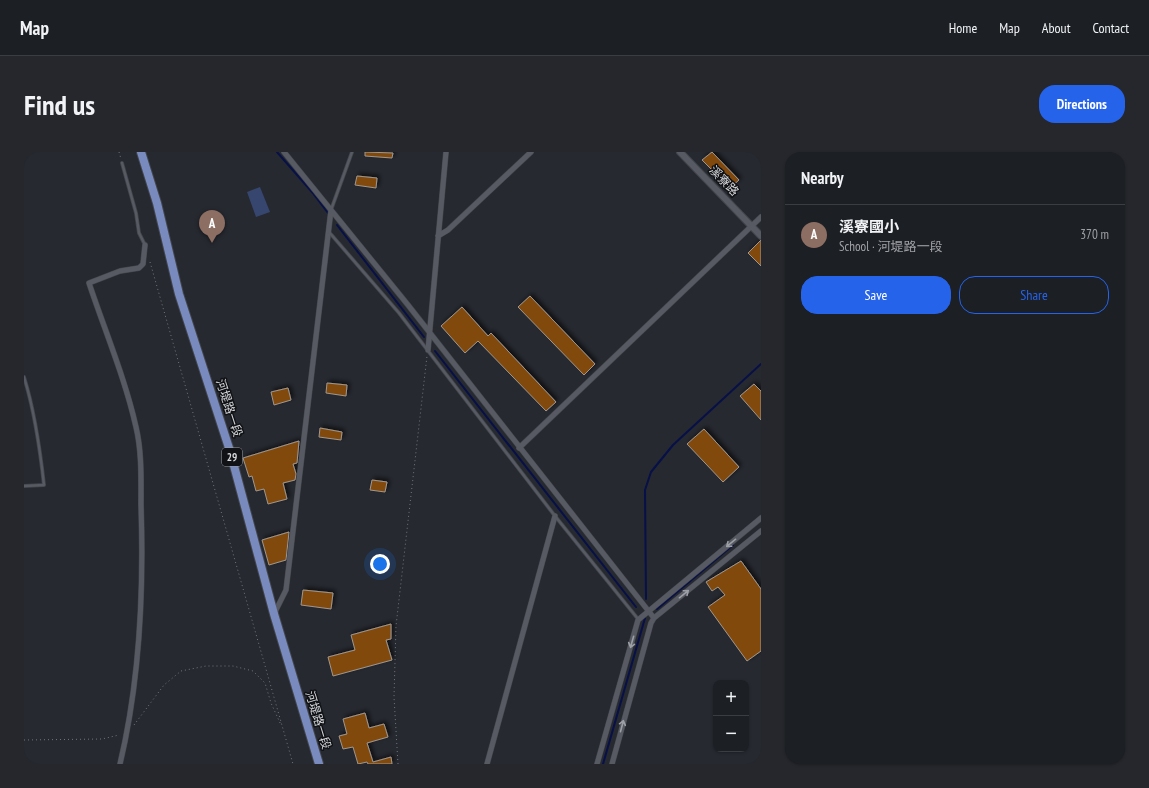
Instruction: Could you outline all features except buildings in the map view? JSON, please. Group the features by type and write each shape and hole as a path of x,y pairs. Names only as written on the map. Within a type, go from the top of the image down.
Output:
{"main road":[{"name":"河堤路一段","path":"141,152 157,203 179,294 230,451 274,614 319,764"}],"street":[{"path":"284,152 654,618"},
{"path":"428,350 446,152"},
{"path":"438,236 448,230 531,152"},
{"name":"溪寮路","path":"680,152 761,236"},
{"path":"274,614 286,590 331,210"},
{"path":"519,448 761,217"},
{"path":"120,764 137,676 143,543 140,456 136,428 124,386 89,283 120,271 139,268 143,264 145,245"},
{"path":"487,764 555,516"},
{"path":"597,764 638,620 761,518"},
{"path":"612,764 651,623 654,618 761,531"}],"lane":[{"path":"331,210 352,152"},
{"path":"122,163 136,214 139,233 145,245"},
{"path":"328,230 399,313 555,516 638,620"},
{"path":"24,377 29,392 44,485 24,486"}],"path":[{"path":"119,152 122,163"},
{"path":"148,258 293,764"},
{"path":"398,764 394,697 396,626 428,350"},
{"path":"24,740 102,739 127,733 164,685 181,671 206,666 233,666 253,671 265,683 271,703 283,730"}],"shaded area":[{"path":"260,187 270,212 256,217 247,192"}],"waterway":[{"path":"277,152 328,213"},
{"path":"337,225 424,337"},
{"path":"435,351 636,607"},
{"path":"646,599 645,490 651,472 673,445 761,364"},
{"path":"657,609 733,545"},
{"path":"603,764 645,618"}],"place":[{"name":"溪寮國小","path":"212,243"}]}
